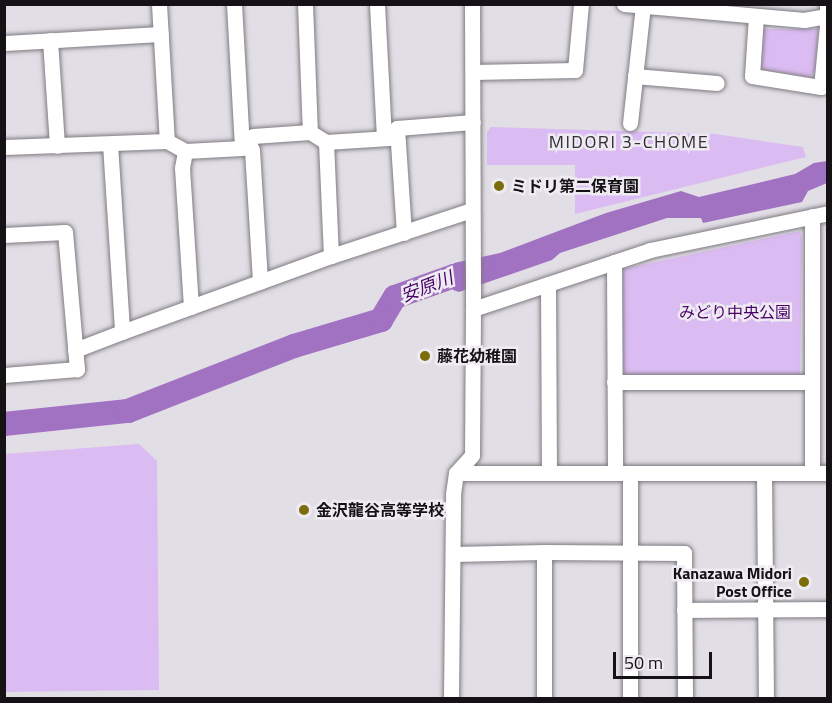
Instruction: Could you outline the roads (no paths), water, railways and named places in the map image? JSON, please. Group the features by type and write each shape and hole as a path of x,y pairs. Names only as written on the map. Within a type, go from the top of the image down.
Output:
{"street":[{"path":"159,4 167,141"},
{"path":"234,4 245,145"},
{"path":"305,4 310,132"},
{"path":"377,4 384,138"},
{"path":"452,699 453,494 456,473 472,455 472,4"},
{"path":"473,72 575,70 581,4"},
{"path":"624,4 804,20 827,16"},
{"path":"756,16 752,76 821,87 827,4"},
{"path":"630,123 643,6"},
{"path":"4,43 161,34"},
{"path":"50,40 57,146"},
{"path":"635,76 717,83"},
{"path":"4,147 167,141 185,152 245,145 254,136 310,132 326,142 389,138 397,128 473,122"},
{"path":"397,128 404,233"},
{"path":"326,142 331,255"},
{"path":"110,144 122,332"},
{"path":"245,145 252,150 260,282"},
{"path":"185,152 182,168 191,307"},
{"path":"75,350 331,255 472,210"},
{"path":"473,304 548,284 650,250 828,213"},
{"path":"456,473 820,473 812,382 812,216"},
{"path":"4,235 65,232 77,369 4,375"},
{"path":"614,262 614,382 630,553 630,699"},
{"path":"548,284 549,473"},
{"path":"614,382 812,382"},
{"path":"764,473 766,699"},
{"path":"453,554 544,552 684,554 685,699"},
{"path":"544,552 544,699"},
{"path":"684,610 828,609"}],"waterway":[{"name":"安原川","path":"4,424 128,411 294,346 381,320 395,297 454,276 484,270"}],"place":[{"name":"ミドリ第二保育園","path":"499,186"},
{"name":"藤花幼稚園","path":"425,356"},
{"name":"金沢龍谷高等学校","path":"304,510"},
{"name":"Kanazawa Midori Post Office","path":"804,582"}],"district":[{"name":"MIDORI 3-CHOME","path":"629,142"}],"park label":[{"name":"みどり中央公園","path":"735,312"}]}
